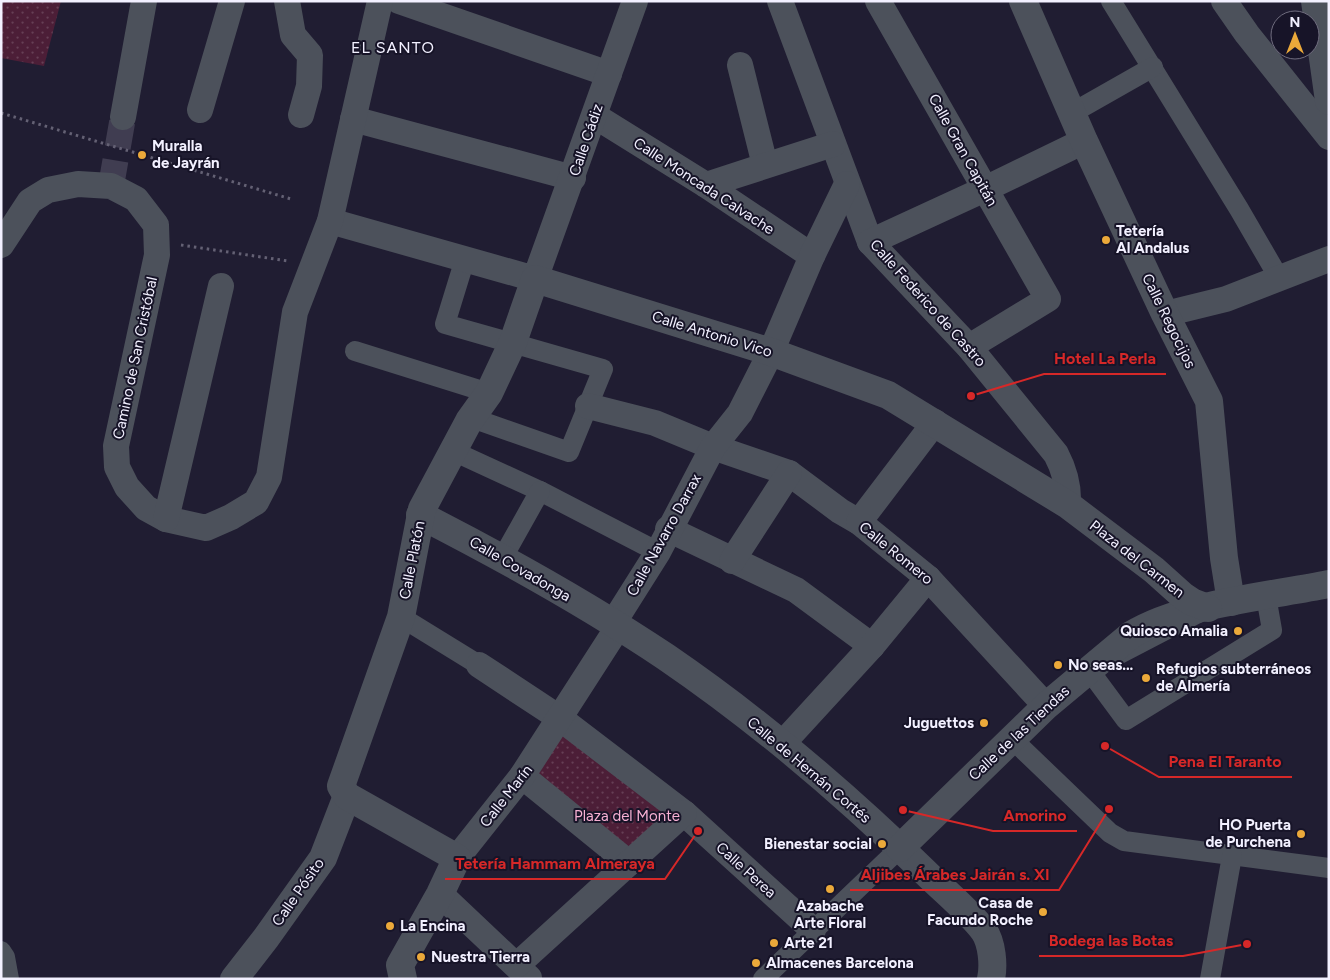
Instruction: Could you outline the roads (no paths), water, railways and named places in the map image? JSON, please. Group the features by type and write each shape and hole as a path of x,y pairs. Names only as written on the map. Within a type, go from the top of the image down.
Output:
{"street":[{"path":"123,117 144,1"},
{"path":"200,110 232,1"},
{"path":"287,1 293,35 310,55 309,86 301,115"},
{"name":"Camino de San Cristóbal","path":"1,245 30,201 48,190 78,184 111,186 136,200 156,225 168,247 157,255 116,446 117,467 127,487 146,508 166,519 206,528 231,518 256,502 269,477 295,312 330,221 380,1"},
{"path":"399,1 609,74"},
{"name":"Calle Cádiz","path":"536,279 635,1"},
{"name":"Calle Federico de Castro","path":"780,1 870,242 969,347 1056,454 1064,471 1068,489 1068,505"},
{"name":"Calle Gran Capitán","path":"878,1 1048,299 969,347"},
{"name":"Calle Regocijos","path":"1023,1 1084,141 1165,314 1209,401 1224,558 1220,605"},
{"path":"1111,1 1153,67 1279,278"},
{"path":"1224,1 1247,34 1329,137"},
{"path":"1321,14 1329,101"},
{"path":"740,65 764,165"},
{"path":"1072,113 1153,67"},
{"name":"Calle Moncada Calvache","path":"595,116 706,185 812,256"},
{"path":"353,119 573,178"},
{"path":"870,242 985,190 1084,141"},
{"path":"706,185 833,144"},
{"name":"Calle Navarro Darrax","path":"561,719 618,627 617,617 663,540 713,447 740,414 771,352 812,256 847,184"},
{"name":"Calle Antonio Vico","path":"330,221 536,279 771,352 888,395 936,422 1068,505"},
{"path":"465,259 445,324 603,369 569,452 472,418"},
{"path":"1165,314 1226,298 1329,259"},
{"name":"Calle Platón","path":"347,796 341,786 343,776 401,616 420,515 453,451 472,418 490,393 513,342 536,279"},
{"path":"166,519 221,286"},
{"path":"356,351 490,393"},
{"name":"Calle Romero","path":"588,406 655,423 713,447 789,473 840,511 859,522 928,578 1046,706"},
{"path":"859,522 936,422"},
{"path":"453,451 540,491 663,540 732,560 796,590 872,646"},
{"path":"732,560 789,473"},
{"path":"503,557 540,491"},
{"name":"Plaza del Carmen","path":"1068,505 1154,570 1188,599 1220,605"},
{"name":"Calle Covadonga","path":"420,515 503,557 618,627"},
{"path":"782,744 872,646 928,578"},
{"name":"Calle de las Tiendas","path":"763,979 900,848 1011,738 1125,639 1146,625 1220,605 1329,584"},
{"path":"1089,670 1126,720 1272,630 1266,596"},
{"path":"401,616 479,665"},
{"name":"Calle de Hernán Cortés","path":"618,627 666,658 782,744 900,848 984,932 993,965 991,979"},
{"name":"Calle Perea","path":"479,665 561,719 684,813 813,930"},
{"name":"Calle Marín","path":"403,979 400,965 440,894 456,858 522,776 561,719"},
{"path":"1011,738 1110,833 1124,840 1329,868"},
{"path":"522,776 628,863"},
{"path":"347,796 456,858"},
{"name":"Calle Pósito","path":"234,979 323,858 347,796"},
{"path":"440,894 523,972 628,863 684,813"},
{"path":"1210,979 1232,856"},
{"path":"1,951 5,957 8,979"}],"tunnel":[{"path":"111,186 123,117"}],"place":[{"name":"Muralla de Jayrán","path":"142,155"},
{"name":"Tetería Al Andalus","path":"1106,240"},
{"name":"Hotel La Perla","path":"971,396"},
{"name":"Quiosco Amalia","path":"1238,631"},
{"name":"No seas...","path":"1058,665"},
{"name":"Refugios subterráneos de Almería","path":"1146,678"},
{"name":"Juguettos","path":"984,723"},
{"name":"Pena El Taranto","path":"1105,746"},
{"name":"Aljibes Árabes Jairán s. XI","path":"1109,809"},
{"name":"Amorino","path":"903,810"},
{"name":"Tetería Hammam Almeraya","path":"698,831"},
{"name":"HO Puerta de Purchena","path":"1301,834"},
{"name":"Bienestar social","path":"882,844"},
{"name":"Azabache Arte Floral","path":"830,889"},
{"name":"Casa de Facundo Roche","path":"1043,912"},
{"name":"La Encina","path":"390,926"},
{"name":"Arte 21","path":"774,943"},
{"name":"Bodega las Botas","path":"1247,944"},
{"name":"Nuestra Tierra","path":"421,957"},
{"name":"Almacenes Barcelona","path":"756,963"}],"district":[{"name":"EL SANTO","path":"393,47"}],"park label":[{"name":"Plaza del Monte","path":"627,816"}]}
